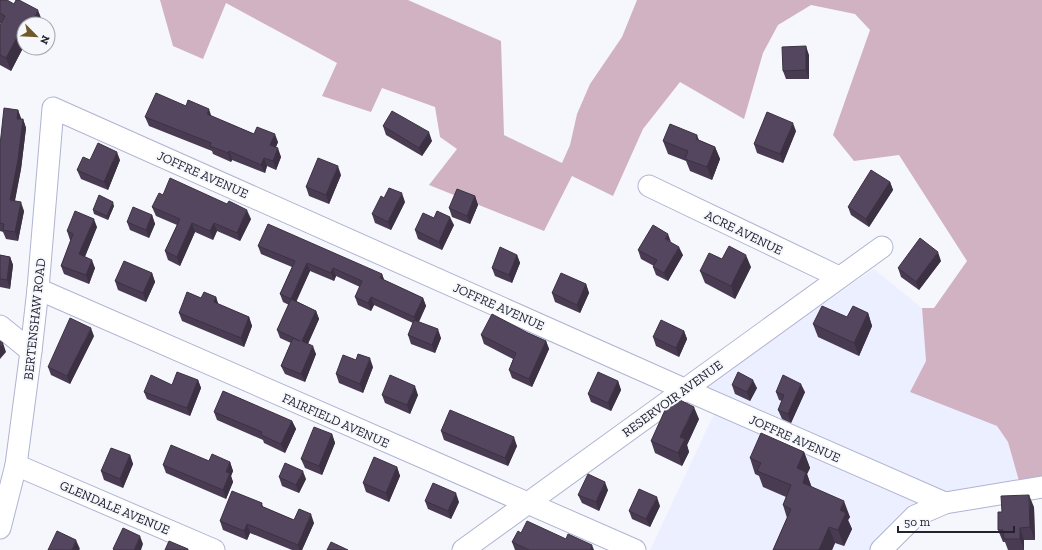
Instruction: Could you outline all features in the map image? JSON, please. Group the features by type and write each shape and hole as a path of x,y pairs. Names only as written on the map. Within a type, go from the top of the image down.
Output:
{"street":[{"name":"BERTENSHAW ROAD","path":"0,528 16,465 31,351 38,289 53,108"},
{"name":"JOFFRE AVENUE","path":"53,108 684,389 945,503"},
{"name":"ACRE AVENUE","path":"649,186 839,278"},
{"name":"RESERVOIR AVENUE","path":"463,550 529,504 684,389 882,247"},
{"name":"FAIRFIELD AVENUE","path":"38,289 635,550"},
{"path":"0,326 31,351"},
{"name":"GLENDALE AVENUE","path":"16,465 214,550"},
{"path":"881,550 915,516 945,503 1042,487"}],"shaded area":[{"path":"160,0 408,0 501,41 504,135 562,163 570,145 577,114 590,84 622,37 637,0 1042,0 1042,478 1019,481 1008,442 997,426 910,392 926,361 922,308 934,308 967,261 899,155 854,161 833,135 870,30 855,14 811,5 778,25 763,53 744,119 680,82 643,129 613,196 572,176 544,231 429,185 457,149 440,137 435,107 382,88 371,112 322,96 337,63 226,3 203,59 173,46"},
{"path":"874,269 922,308 926,361 910,392 997,426 1008,442 1019,481 921,504 876,550 650,550 715,412 683,397"}],"building":[{"path":"0,0 7,0 14,4 16,0 19,0 38,10 35,16 16,16 16,40 6,58 0,55 0,25 5,16 0,13"},
{"path":"806,46 806,70 783,71 782,47"},
{"path":"156,93 186,106 188,100 209,109 207,114 254,134 257,127 275,134 270,145 278,148 273,161 264,158 261,165 229,151 228,153 210,146 211,143 145,117"},
{"path":"4,108 18,110 17,119 23,119 18,160 10,200 21,202 15,232 3,230 4,224 0,223 0,145"},
{"path":"392,111 429,132 419,148 383,126"},
{"path":"767,112 793,123 780,154 754,144"},
{"path":"670,124 697,135 696,139 715,147 707,167 685,159 688,151 663,141"},
{"path":"98,143 117,152 104,182 77,170 83,157 90,160"},
{"path":"318,158 338,166 326,195 306,187"},
{"path":"871,170 890,182 866,219 848,207"},
{"path":"170,178 227,204 229,201 247,210 237,233 214,223 210,231 192,223 177,257 165,251 180,219 152,207 159,193 163,195"},
{"path":"389,188 402,193 388,222 372,214 381,196 384,198"},
{"path":"457,189 475,196 467,216 449,208"},
{"path":"99,195 113,202 107,216 93,210"},
{"path":"133,207 152,215 146,230 127,222"},
{"path":"75,211 94,219 79,254 92,260 86,275 61,266 73,234 67,231"},
{"path":"437,211 450,217 439,242 415,230 423,213 434,218"},
{"path":"268,224 382,274 380,278 423,298 414,317 371,297 368,303 355,297 362,281 333,268 331,273 307,263 291,299 280,294 295,261 258,246"},
{"path":"653,225 668,234 665,239 679,247 664,273 653,267 657,260 638,250"},
{"path":"920,238 938,252 916,282 898,268"},
{"path":"729,246 746,255 731,286 700,271 709,253 722,259"},
{"path":"500,247 517,255 509,275 492,268"},
{"path":"0,255 10,257 7,280 0,279"},
{"path":"124,261 152,273 143,293 115,281"},
{"path":"561,273 586,284 577,305 552,293"},
{"path":"187,292 201,298 204,292 216,297 214,302 249,317 241,338 179,313"},
{"path":"291,299 316,311 302,341 313,346 301,374 281,366 293,338 300,341 277,330"},
{"path":"822,306 847,317 853,306 868,313 854,343 813,324"},
{"path":"492,314 546,341 529,379 509,370 516,353 481,335"},
{"path":"70,318 91,328 67,376 48,367"},
{"path":"414,320 438,329 432,345 408,335"},
{"path":"661,320 684,331 676,348 653,337"},
{"path":"358,354 370,358 360,384 336,374 343,355 356,360"},
{"path":"177,372 198,380 187,408 144,392 151,375 172,385"},
{"path":"598,372 618,381 608,403 588,394"},
{"path":"738,372 753,380 747,392 732,385"},
{"path":"390,375 415,386 407,405 382,395"},
{"path":"783,375 801,384 788,414 778,410 784,395 776,392"},
{"path":"223,391 292,421 281,444 261,435 262,432 214,412"},
{"path":"674,397 694,407 680,437 685,439 678,453 651,441 670,399"},
{"path":"450,410 514,437 505,458 441,431"},
{"path":"314,427 332,434 319,466 301,459"},
{"path":"761,433 804,452 797,468 806,472 803,483 844,501 840,510 846,513 838,530 829,527 819,550 773,550 791,509 783,505 791,485 757,471 761,463 750,458"},
{"path":"171,445 209,461 212,454 230,462 226,472 230,473 223,490 163,465"},
{"path":"111,448 130,455 120,479 101,471"},
{"path":"374,457 397,467 386,493 363,483"},
{"path":"285,463 303,471 296,485 279,477"},
{"path":"588,474 605,482 596,502 578,495"},
{"path":"433,483 456,493 448,511 425,501"},
{"path":"639,489 657,497 646,519 629,511"},
{"path":"232,491 262,503 261,506 294,520 299,509 311,514 298,545 247,524 244,531 220,521"},
{"path":"1029,495 1030,527 1020,528 1020,539 1004,539 1003,530 998,530 998,512 1002,512 1001,496"},
{"path":"527,521 566,539 568,534 592,545 590,550 529,550 512,542 518,531 521,533"},
{"path":"123,528 140,536 134,550 113,549"},
{"path":"57,531 76,540 72,550 48,550"},
{"path":"169,541 188,549 188,550 165,550"},
{"path":"331,542 348,550 327,550"}]}
